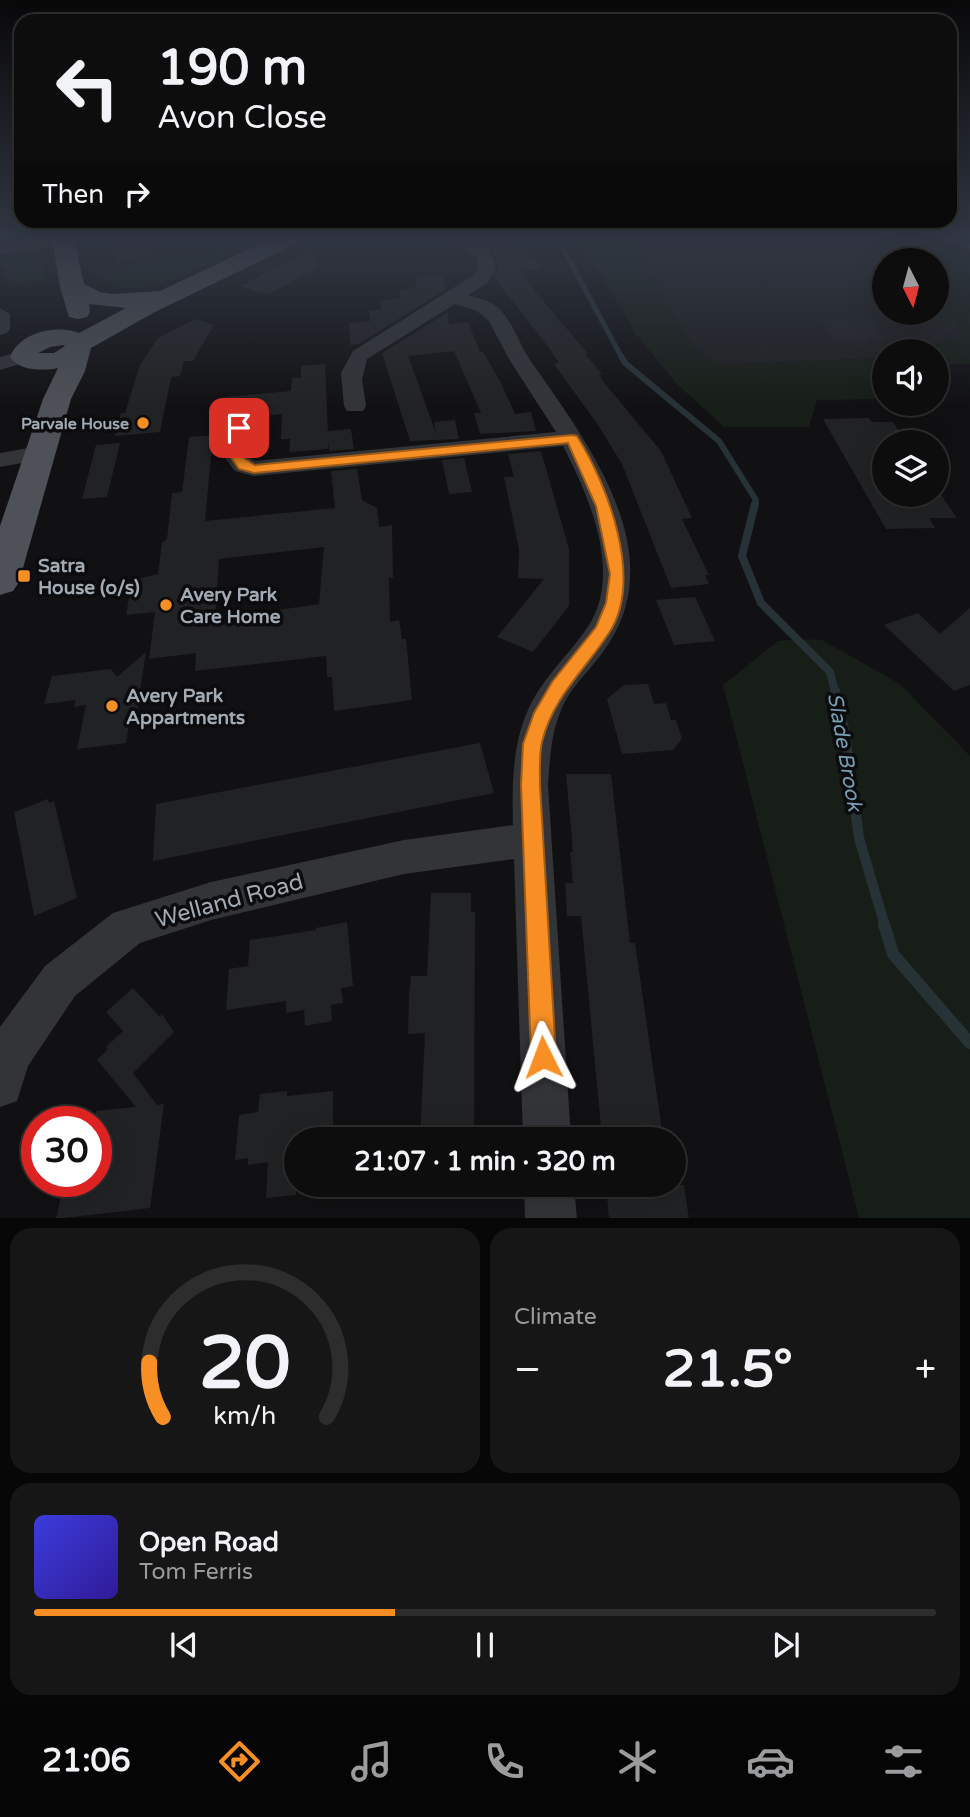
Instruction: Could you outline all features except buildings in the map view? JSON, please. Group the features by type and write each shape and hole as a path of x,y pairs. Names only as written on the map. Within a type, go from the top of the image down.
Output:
{"main road":[{"path":"57,400 51,374 58,296"},
{"path":"55,338 84,296 105,301 160,296"},
{"path":"55,338 144,309 172,296"},
{"path":"0,582 57,400 71,371 55,338"}],"street":[{"path":"355,406 351,374 352,364 360,355 452,297 483,307 494,316 509,344 572,438 603,506 618,574 614,603 603,629 558,686 542,713 532,744 530,785 546,1127"},
{"path":"0,304 0,328"},
{"path":"239,428 237,458 244,466 254,469 572,438"},
{"path":"0,460 40,453"},
{"name":"Welland Road","path":"0,1084 7,1056 60,981 128,927 211,901 404,857 534,839"},
{"path":"550,1197 551,1218"}],"shaded area":[{"path":"613,296 661,296 693,347 718,365 872,359 872,399 817,400 809,427 724,427 677,384 635,333"},
{"path":"661,296 872,296 872,326 948,326 949,307 961,338 949,341 949,339 872,339 872,359 718,365 693,347"},
{"path":"949,296 970,296 970,364 949,365 949,341 961,338 949,307"},
{"path":"822,640 900,684 970,756 970,1218 859,1218 723,685 778,641"}],"waterway":[{"name":"Slade Brook","path":"589,296 622,358"},
{"name":"Slade Brook","path":"621,356 625,363 719,441 756,500 754,506"},
{"name":"Slade Brook","path":"755,504 742,556 761,603 830,672 835,692"},
{"name":"Slade Brook","path":"835,691 845,734 859,838 885,926"},
{"name":"Slade Brook","path":"884,924 893,954 970,1043"}],"place":[{"name":"Parvale House","path":"143,423"},
{"name":"Satra House (o/s)","path":"24,576"},
{"name":"Avery Park Care Home","path":"166,605"},
{"name":"Avery Park Appartments","path":"112,706"}],"route":[{"path":"239,428 237,458 244,466 254,469 298,467 572,438 584,458 603,506 618,574 614,603 603,629 558,686 542,713 532,744 530,785 543,1057"}]}
